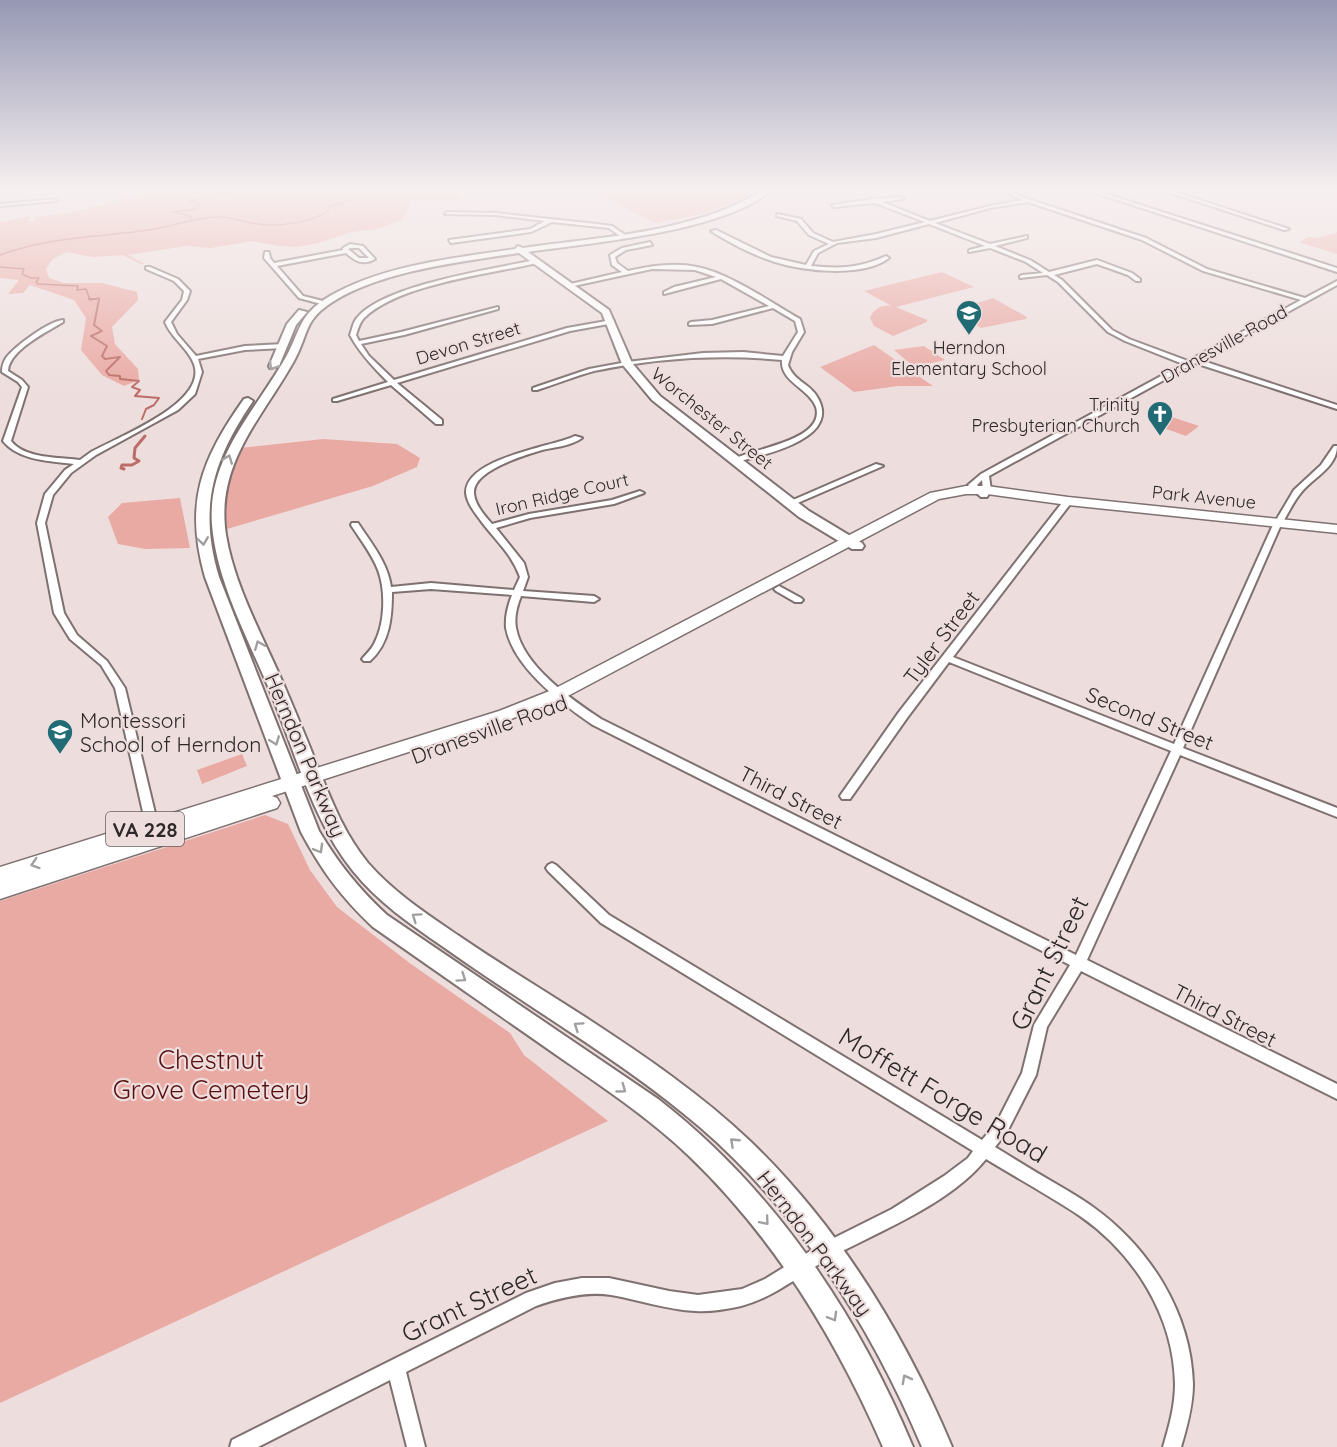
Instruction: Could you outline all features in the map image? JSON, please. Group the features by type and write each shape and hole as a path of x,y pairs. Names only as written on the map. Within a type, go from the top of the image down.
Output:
{"main road":[{"name":"Herndon Parkway","path":"475,259 388,277 321,302 295,320 273,366 237,416 221,444 205,483 201,515 202,542 209,568 293,790 318,847 339,879 380,921 674,1127 736,1186 802,1267 856,1359 898,1447"},
{"name":"Worchester Street","path":"531,259 601,306 612,322 627,364 656,398 790,502 853,543"},
{"name":"Herndon Parkway","path":"321,302 303,325 285,367 242,430 223,474 217,507 218,534 225,559 339,837 366,875 381,890 429,926 660,1082 708,1119 755,1162 855,1289 910,1388 937,1447"},
{"name":"Dranesville Road","path":"562,698 779,589 923,501 935,496 983,487"},
{"name":"Park Avenue","path":"983,487 1068,501 1337,529"},
{"name":"Dranesville Road","path":"0,874 154,833 509,726 853,543"},
{"name":"Dranesville Road","path":"0,890 154,833"}],"street":[{"path":"267,259 301,297 321,302"},
{"path":"272,265 306,259"},
{"path":"355,259 358,261 367,261 372,259"},
{"path":"613,259 614,264 626,272"},
{"path":"771,259 808,267 866,267 885,259"},
{"path":"808,267 813,259"},
{"path":"1022,259 1050,274 1065,286 1110,331 1193,362 1337,407"},
{"path":"1182,259 1204,270 1306,300"},
{"path":"1301,259 1337,270"},
{"path":"439,422 392,382 356,343 353,331 358,319 381,301 415,289 535,262"},
{"path":"1022,277 1050,274 1097,262 1131,274 1138,280"},
{"path":"569,285 652,267 679,266 704,270 722,277 793,316 802,328 800,336 786,358 788,372 818,403 820,416 817,424 808,433 790,443 736,460"},
{"path":"148,268 176,280 187,291 186,299 168,322 171,330 199,367 198,380 183,402 162,418 101,448 81,462 56,485 44,504 41,523 59,613 73,637 104,663 120,688 154,833"},
{"path":"666,293 676,288 722,277"},
{"name":"Dranesville Road","path":"983,487 1193,362 1337,284"},
{"path":"691,324 712,322 776,306"},
{"path":"356,343 402,334 496,308"},
{"path":"61,321 13,351 4,360 5,372 25,387 7,441 19,452 81,462"},
{"name":"Devon Street","path":"335,400 568,329 612,322"},
{"path":"194,358 245,348 284,346"},
{"path":"535,389 591,370 627,364 703,355 743,354 786,358"},
{"name":"Third Street","path":"578,438 500,463 475,478 468,497 513,553 523,571 511,615 512,634 523,654 562,698 597,722 1337,1092"},
{"name":"Grant Street","path":"239,1447 532,1299 555,1291 582,1286 609,1286 669,1299 698,1302 742,1297 771,1286 826,1251 898,1215 950,1182 986,1149 1002,1126 1029,1075 1041,1025 1078,963 1279,523 1298,492 1324,467 1337,448"},
{"path":"790,502 879,466"},
{"name":"Iron Ridge Court","path":"490,527 529,516 614,502 640,493"},
{"name":"Tyler Street","path":"846,796 889,734 1068,501"},
{"path":"355,525 383,568 389,590 382,640 367,659"},
{"path":"389,590 431,586 594,599"},
{"path":"779,589 798,600"},
{"name":"Second Street","path":"948,658 1337,813"},
{"name":"Moffett Forge Road","path":"552,868 605,919 986,1149 1100,1221 1128,1247 1148,1272 1163,1300 1175,1328 1182,1357 1184,1384 1182,1412 1172,1447"},
{"path":"396,1367 416,1447"}],"green space":[{"path":"0,259 54,259 46,269 49,278 64,283 102,283 137,292 138,300 112,327 115,344 138,369 139,380 124,386 102,375 81,350 86,318 74,300 30,285 23,293 8,294 19,280 0,278"},
{"path":"942,272 974,287 896,307 927,320 927,322 893,336 874,326 870,318 876,309 882,306 892,306 864,291"},
{"path":"993,298 1027,317 1026,319 981,328 968,319 965,313 968,306"},
{"path":"874,345 933,386 898,386 854,392 820,367"},
{"path":"924,346 945,360 914,367 894,350"},
{"path":"1172,417 1199,426 1186,436 1158,426"},
{"path":"323,439 397,444 420,458 417,467 373,486 227,529 226,498 239,448"},
{"path":"180,498 190,548 145,549 118,544 108,517 122,503"},
{"path":"242,754 247,766 202,784 197,770"},
{"name":"Chestnut Grove Cemetery","path":"265,815 288,824 310,870 337,907 411,964 510,1033 524,1055 608,1121 0,1403 0,901"}],"waterway":[{"path":"0,267 24,269 22,274 31,278 39,278 36,282 38,284 78,286 77,290 86,289 90,299"},
{"path":"90,299 94,299"},
{"path":"90,299 94,299"},
{"path":"94,299 99,299"},
{"path":"99,299 94,325 102,331 91,336 107,346 102,356 105,359 120,357 106,371 109,375 120,376 120,379 139,381 132,387 140,390 135,396 159,398 154,405 146,409 142,419"},
{"path":"124,469 121,468 122,465 132,465 139,461 134,458 135,448 145,436"}],"place":[{"name":"Herndon Elementary School","path":"969,336"},
{"name":"Trinity Presbyterian Church","path":"1160,437"},
{"name":"Montessori School of Herndon","path":"60,755"}]}
